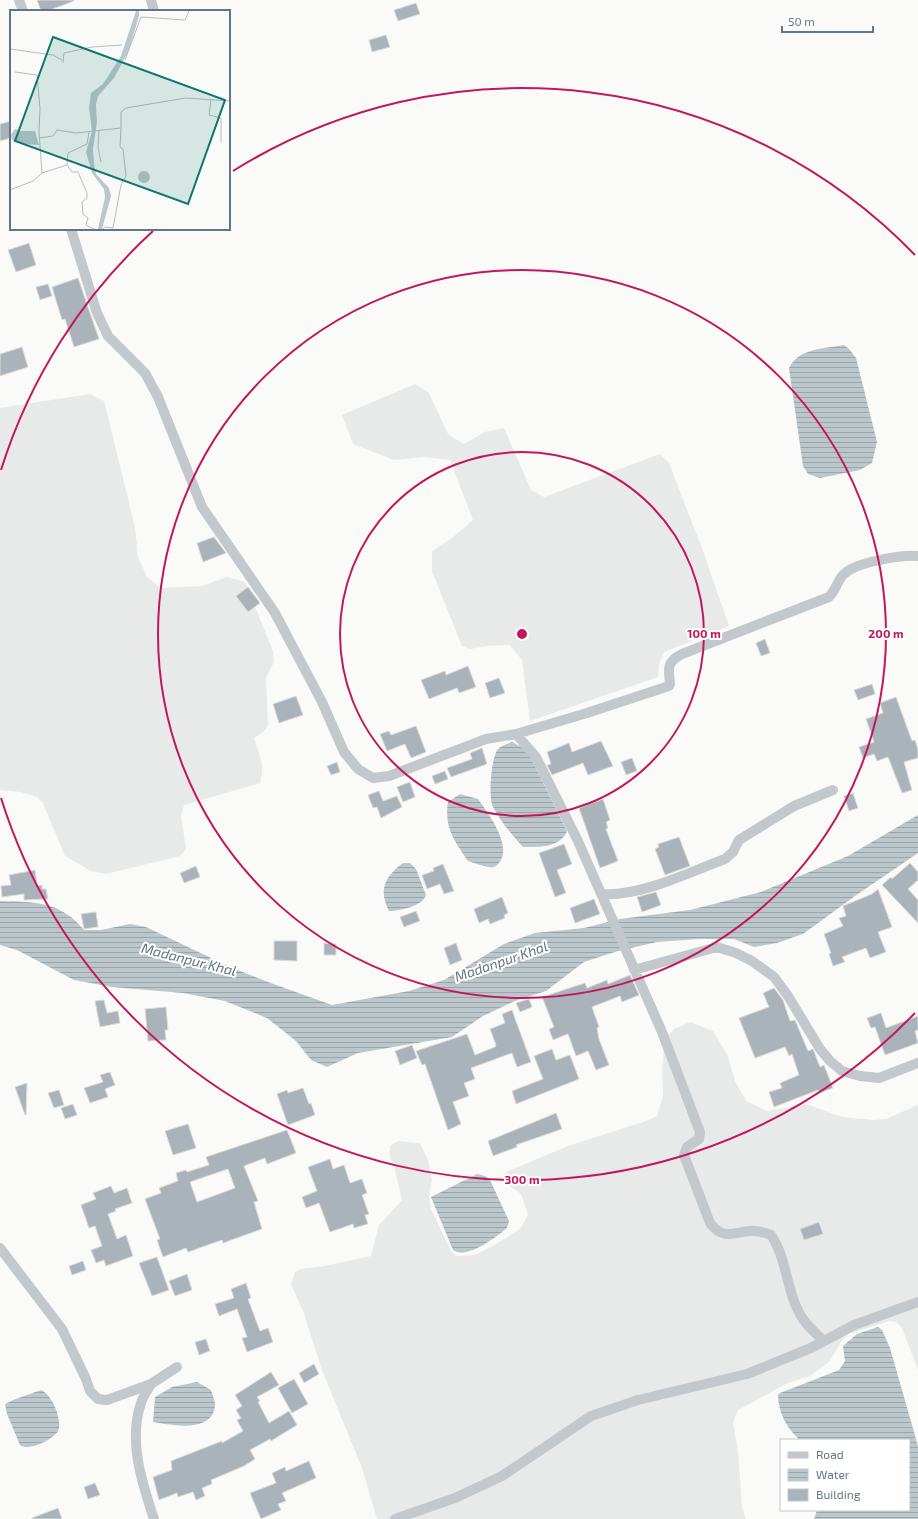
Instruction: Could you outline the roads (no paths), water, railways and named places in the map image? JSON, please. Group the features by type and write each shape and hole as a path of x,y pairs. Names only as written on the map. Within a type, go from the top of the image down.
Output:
{"street":[{"path":"19,0 23,10"},
{"path":"151,0 154,10"},
{"path":"71,230 97,313 108,336 145,373 158,397 202,508 275,613 322,702 344,752 358,769 373,778 389,776 486,739 516,734 665,688 670,684 669,665 672,659 829,597 838,586 840,578 848,570 876,561 918,556"},
{"path":"516,734 536,757 602,894 608,914 662,1032 700,1132 699,1139 687,1147 684,1155 710,1223 716,1231 720,1233 734,1234 759,1231 771,1235 782,1256 797,1308 803,1319 824,1341"},
{"path":"602,894 614,895 658,884 725,859 733,852 739,840 794,806 833,790"},
{"path":"634,970 717,946 747,958 774,977 788,996 820,1049 830,1061 842,1071 860,1076 879,1078 918,1063"},
{"path":"0,1248 62,1329 86,1379 90,1391 98,1399 107,1400 151,1384 177,1367"},
{"path":"395,1519 455,1498 502,1476 591,1416 638,1400 747,1374 824,1341 854,1325 918,1302"},
{"path":"151,1384 141,1402 136,1422 136,1445 143,1487 154,1519"}],"water":[{"path":"844,345 856,358 877,442 872,463 860,470 820,478 808,474 803,466 789,368 793,361 812,350"},
{"path":"512,742 527,750 567,831 564,837 554,844 523,847 507,828 493,807 491,802 491,787 494,760 498,749"},
{"path":"460,794 478,799 498,830 503,848 503,856 497,865 486,867 468,861 454,840 447,819 448,802"},
{"name":"Madanpur Khal","path":"918,815 918,853 803,934 777,943 754,947 734,939 699,939 657,942 618,951 584,962 546,991 515,1001 483,1016 452,1037 358,1053 327,1067 311,1060 296,1041 267,1018 225,1001 183,993 112,987 74,980 17,950 0,945 0,901 35,903 56,908 66,913 84,930 101,930 130,924 146,927 230,967 332,1005 409,991 444,980 504,944 535,933 584,928 620,919 690,910 761,892 848,856"},
{"path":"403,863 410,863 416,869 426,895 424,899 416,905 405,909 389,911 384,896 385,884 392,873"},
{"path":"477,1174 485,1176 490,1180 509,1221 507,1228 489,1242 473,1250 459,1252 453,1250 431,1197"},
{"path":"878,1327 882,1330 890,1348 918,1446 918,1519 814,1519 817,1511 910,1511 910,1439 799,1439 787,1425 780,1408 778,1395 780,1393 839,1370 845,1361 843,1346 857,1334"},
{"path":"197,1382 211,1390 214,1399 215,1405 212,1414 207,1420 190,1426 153,1422 155,1397 172,1387"},
{"path":"41,1390 45,1392 56,1408 59,1421 58,1431 52,1438 41,1444 24,1447 20,1445 7,1414 5,1404"}]}
